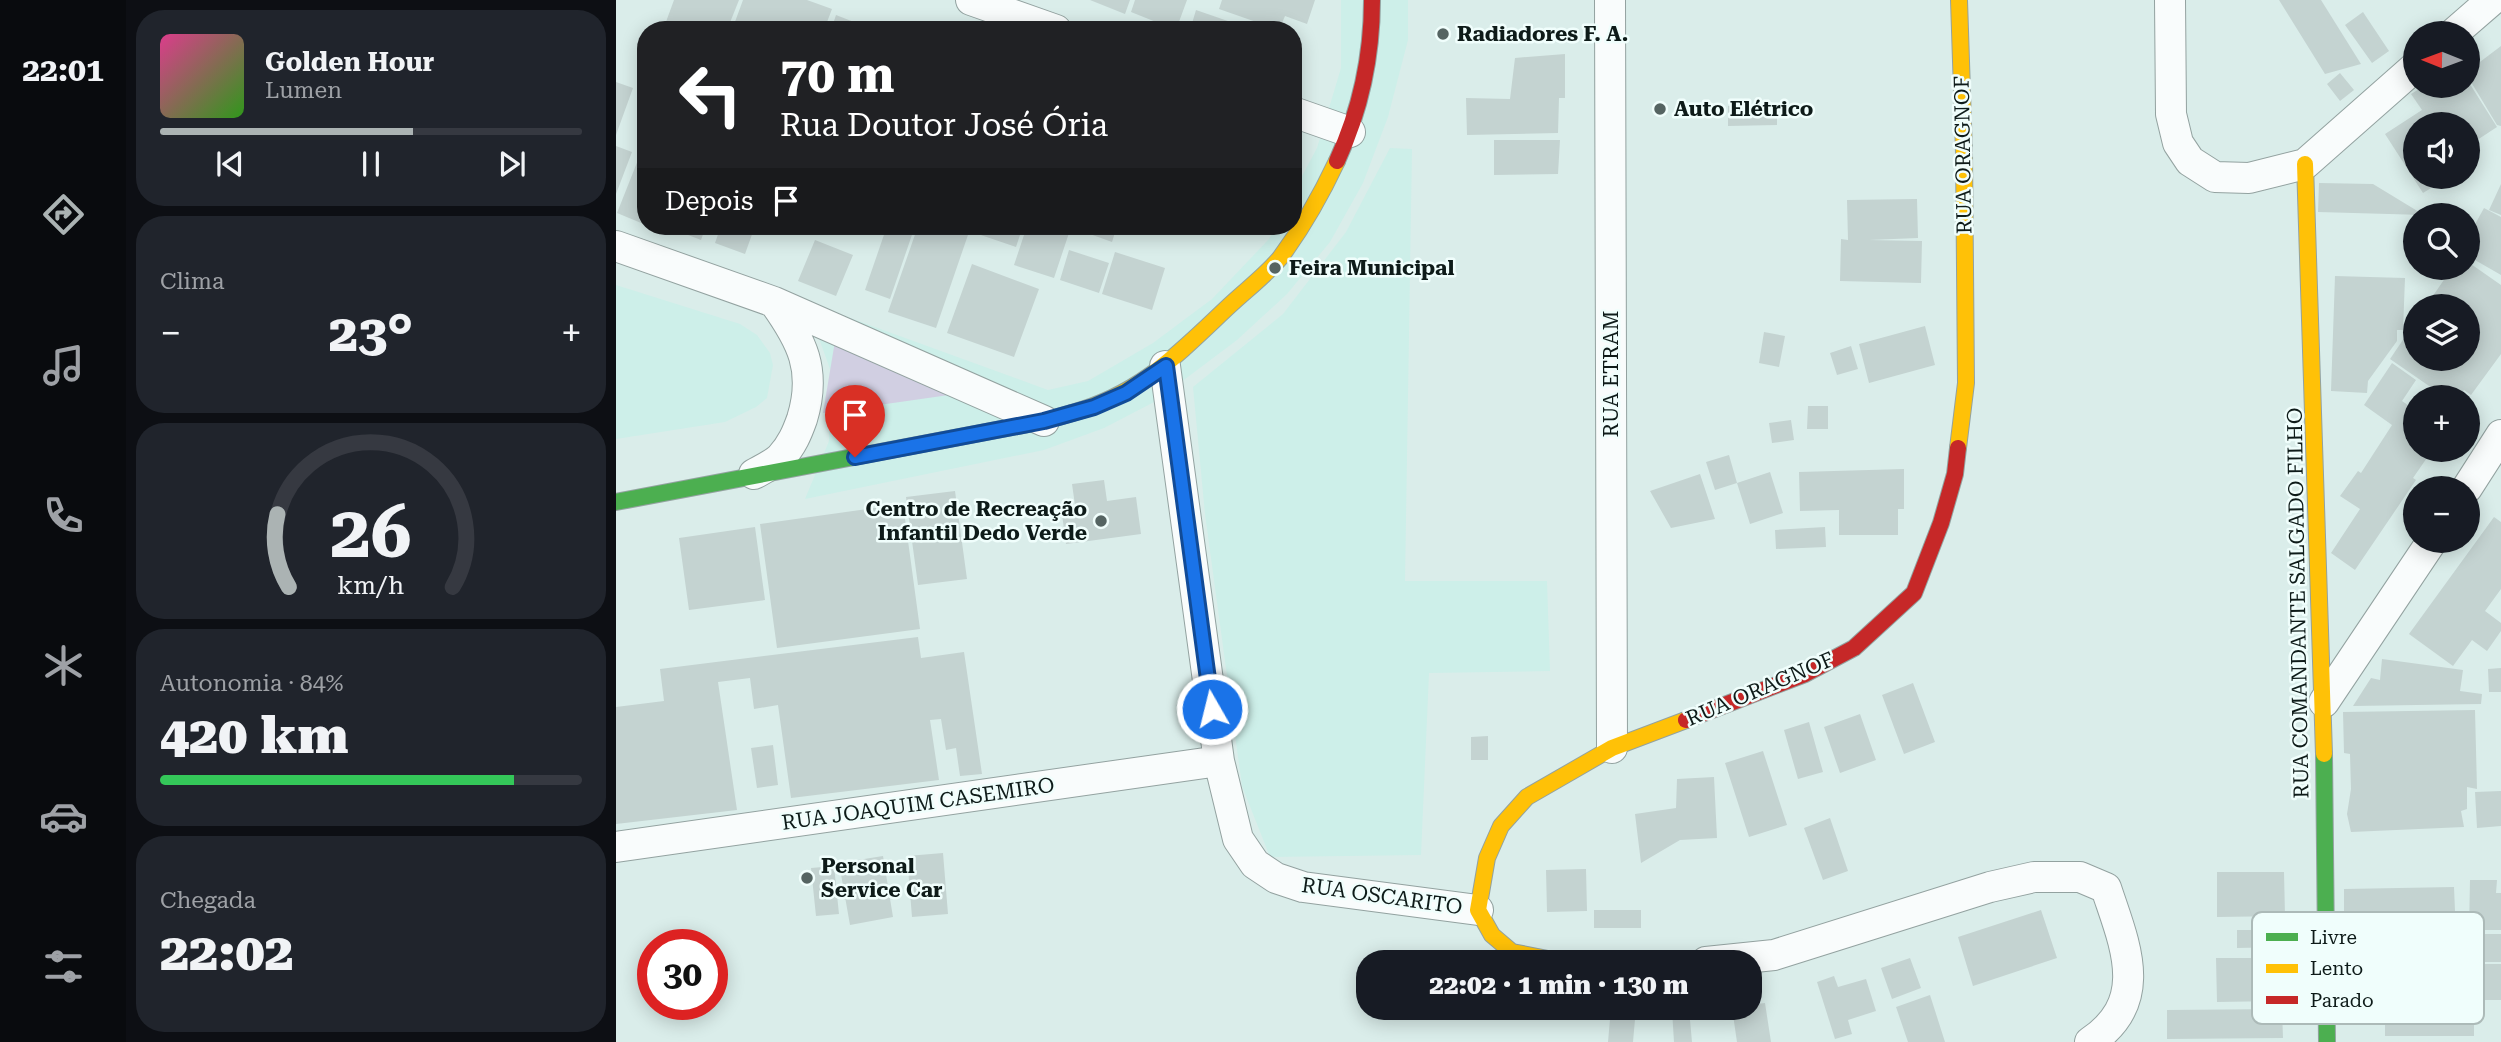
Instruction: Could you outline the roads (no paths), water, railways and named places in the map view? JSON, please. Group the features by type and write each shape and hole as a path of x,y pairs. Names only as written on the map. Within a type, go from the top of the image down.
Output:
{"street":[{"path":"971,0 1030,21"},
{"path":"1302,225 1317,203 1350,132 1362,89 1371,27 1371,0"},
{"name":"RUA ETRAM","path":"1610,0 1612,748"},
{"name":"RUA ORAGNOF","path":"1478,910 1487,858 1501,826 1527,797 1612,748 1805,674 1854,648 1914,593 1941,523 1955,474 1966,383 1964,153 1959,0"},
{"path":"2170,0 2171,114 2178,143 2190,161 2215,177 2249,178 2305,164 2403,78"},
{"path":"2468,21 2492,0"},
{"path":"1302,115 1350,132"},
{"name":"RUA COMANDANTE SALGADO FILHO","path":"2305,164 2324,702 2326,912"},
{"path":"616,502 1044,421 1094,407 1126,393 1166,366 1278,260 1295,235"},
{"path":"616,246 774,302 1044,421"},
{"path":"746,479 780,458 795,439 809,386 805,358 799,343 774,302"},
{"name":"RUA OSCARITO","path":"1166,366 1219,761 1238,839 1255,864 1276,878 1303,887 1478,910"},
{"path":"2475,476 2501,435"},
{"path":"2324,702 2424,553"},
{"name":"RUA JOAQUIM CASEMIRO","path":"616,847 1219,761"},
{"path":"1762,956 1774,955 1990,887 2034,877 2080,877 2106,887 2128,956 2129,984 2119,1012 2102,1034 2090,1042"},
{"path":"1478,910 1492,935 1510,950"},
{"name":"RUA COMANDANTE SALGADO FILHO","path":"2327,1024 2327,1042"}],"place":[{"name":"Radiadores F. A.","path":"1443,34"},
{"name":"Auto Elétrico","path":"1660,109"},
{"name":"Feira Municipal","path":"1275,268"},
{"name":"Centro de Recreação Infantil Dedo Verde","path":"1101,521"},
{"name":"Personal Service Car","path":"807,878"}]}
